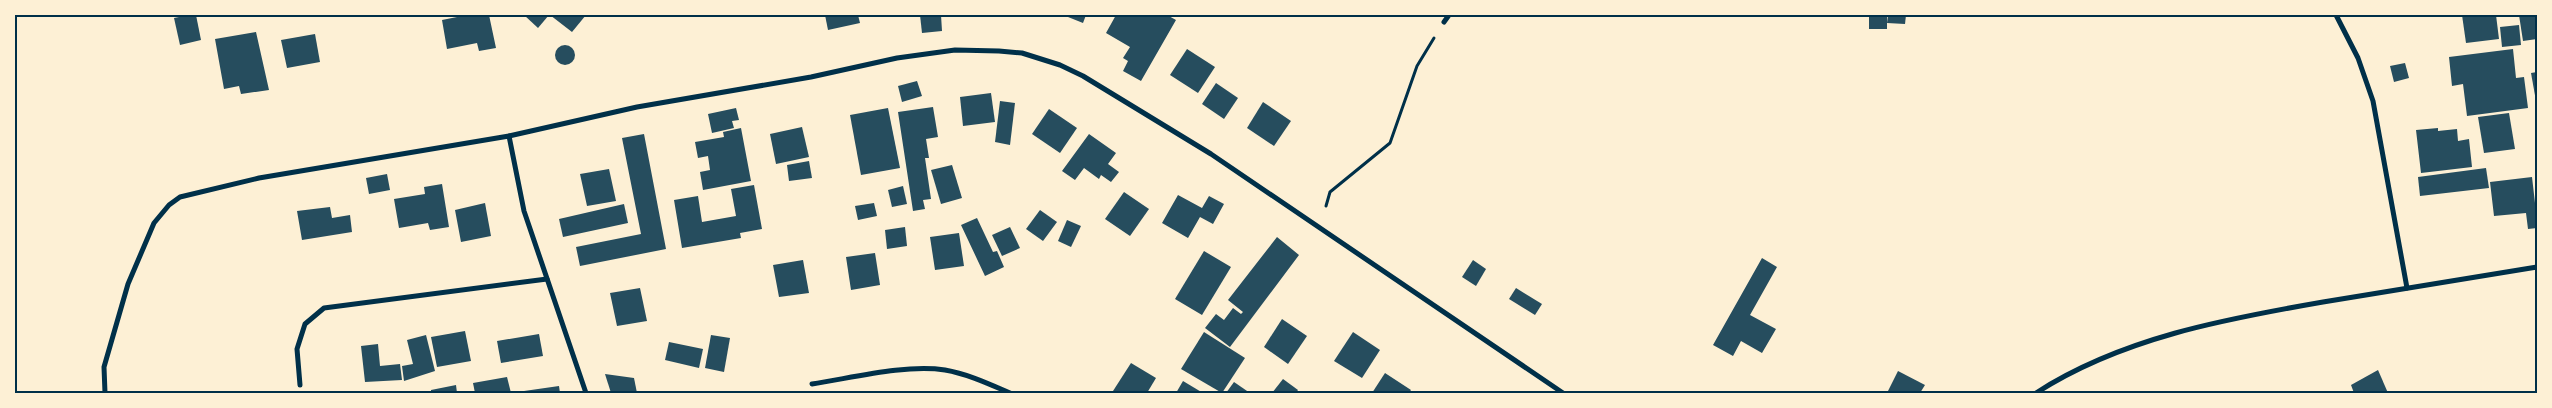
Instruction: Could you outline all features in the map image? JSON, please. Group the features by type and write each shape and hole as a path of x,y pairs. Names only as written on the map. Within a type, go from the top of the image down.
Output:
{"street":[{"path":"1444,22 1448,15"},
{"path":"2336,15 2358,58 2373,101 2407,288"},
{"path":"105,393 104,367 128,284 154,223 168,205 180,197 259,178 509,136 636,107 811,77 897,58 955,50 1022,53 1060,64 1083,76 1211,154 1563,393"},
{"path":"509,136 524,211 586,393"},
{"path":"2036,393 2063,376 2138,346 2222,320 2537,267"},
{"path":"300,385 297,349 305,324 324,308 547,280"},
{"path":"812,384 915,370 944,370 976,378 1010,393"}],"path":[{"path":"1319,228 1330,192 1390,143 1417,66 1444,22"}],"building":[{"path":"196,15 201,40 180,45 174,18"},
{"path":"467,15 489,15 496,48 479,51 477,43 447,49 442,20"},
{"path":"524,15 549,15 538,28"},
{"path":"550,15 586,15 572,32"},
{"path":"825,15 858,15 860,23 828,30"},
{"path":"920,15 941,15 942,31 922,33"},
{"path":"1063,15 1086,15 1083,23"},
{"path":"1116,15 1167,15 1176,20 1141,81 1123,71 1128,61 1123,58 1130,47 1106,33"},
{"path":"1869,15 1887,15 1887,29 1869,29"},
{"path":"1888,15 1906,15 1905,24 1887,23"},
{"path":"2462,15 2496,15 2499,39 2466,43"},
{"path":"2519,15 2537,15 2537,39 2523,41"},
{"path":"2519,25 2521,45 2502,47 2500,27"},
{"path":"256,32 269,90 241,94 239,86 224,89 215,39"},
{"path":"315,34 320,62 287,68 281,40"},
{"path":"565,45 572,48 575,55 572,62 565,65 558,62 555,55 558,48"},
{"path":"1187,49 1215,67 1198,93 1170,75"},
{"path":"2513,49 2516,78 2524,77 2528,108 2467,116 2463,84 2452,86 2449,57"},
{"path":"2405,63 2409,78 2394,82 2390,66"},
{"path":"2537,72 2537,101 2536,101 2531,73"},
{"path":"917,81 922,96 902,102 898,86"},
{"path":"1216,83 1238,98 1224,119 1202,104"},
{"path":"991,93 995,122 963,126 960,97"},
{"path":"1000,101 1015,103 1010,145 995,142"},
{"path":"1263,102 1291,121 1274,146 1247,128"},
{"path":"933,107 938,137 926,139 929,158 925,158 931,199 923,200 925,209 913,211 898,112"},
{"path":"736,108 739,120 732,121 734,128 712,133 708,114"},
{"path":"888,108 900,168 861,175 850,115"},
{"path":"1049,109 1077,128 1060,153 1032,134"},
{"path":"2509,113 2515,149 2484,153 2478,117"},
{"path":"802,127 809,157 776,164 770,134"},
{"path":"741,128 751,181 703,190 700,172 710,170 708,156 698,158 695,142 724,137 723,132"},
{"path":"2438,128 2438,131 2457,129 2458,141 2469,139 2472,167 2421,173 2416,130"},
{"path":"644,134 666,249 580,266 576,247 641,234 622,138"},
{"path":"1089,134 1116,153 1108,164 1119,172 1111,182 1101,175 1099,179 1084,168 1075,180 1062,171"},
{"path":"809,161 812,178 789,181 787,165"},
{"path":"952,165 962,198 941,204 931,170"},
{"path":"2486,168 2489,188 2420,196 2418,177"},
{"path":"609,169 616,201 587,206 580,174"},
{"path":"387,174 390,190 369,194 366,178"},
{"path":"2532,177 2535,203 2537,203 2537,228 2528,229 2526,213 2494,216 2490,182"},
{"path":"442,184 449,227 430,230 428,223 399,228 394,199 425,194 424,187"},
{"path":"754,185 762,229 740,233 741,238 682,248 674,200 698,196 702,222 736,216 731,189"},
{"path":"903,186 907,204 892,207 888,190"},
{"path":"1124,192 1149,209 1130,236 1105,219"},
{"path":"1178,195 1202,208 1209,196 1224,204 1213,224 1200,217 1188,238 1162,223"},
{"path":"485,203 491,236 461,242 455,210"},
{"path":"874,203 877,216 858,220 855,206"},
{"path":"624,204 628,223 563,237 559,219"},
{"path":"330,207 332,218 350,215 352,232 302,240 297,211"},
{"path":"1040,210 1057,222 1043,241 1026,229"},
{"path":"977,218 993,252 997,251 1004,267 985,276 961,225"},
{"path":"1067,220 1081,226 1071,247 1058,241"},
{"path":"905,227 907,246 887,249 885,230"},
{"path":"1010,227 1020,248 1002,256 992,235"},
{"path":"959,233 964,266 935,270 930,237"},
{"path":"1277,237 1299,255 1230,347 1205,328 1216,314 1224,320 1233,308 1241,314 1243,312 1228,300"},
{"path":"1204,251 1231,267 1202,315 1175,299"},
{"path":"875,253 880,285 851,290 846,257"},
{"path":"1762,258 1777,267 1750,315 1776,329 1762,353 1741,341 1733,356 1713,345"},
{"path":"803,260 809,293 779,297 773,265"},
{"path":"1473,260 1486,269 1476,286 1462,277"},
{"path":"640,288 647,321 617,326 610,293"},
{"path":"1516,288 1542,304 1535,315 1509,299"},
{"path":"1282,319 1307,336 1288,364 1264,347"},
{"path":"465,331 471,361 437,367 431,337"},
{"path":"1204,332 1245,358 1222,393 1181,369"},
{"path":"1353,332 1380,350 1362,378 1334,361"},
{"path":"539,334 543,356 501,363 497,341"},
{"path":"426,335 435,371 404,381 402,366 413,364 407,340"},
{"path":"711,335 730,338 724,372 705,368"},
{"path":"669,342 703,349 699,368 665,360"},
{"path":"378,344 380,366 400,364 402,380 365,382 361,346"},
{"path":"1131,363 1156,378 1147,393 1117,393 1113,391"},
{"path":"2378,370 2388,393 2354,393 2351,385"},
{"path":"1898,371 1925,385 1920,393 1887,393"},
{"path":"1385,373 1411,390 1409,393 1372,393"},
{"path":"605,374 634,378 637,393 611,393"},
{"path":"507,377 511,393 475,393 473,383"},
{"path":"1283,379 1298,390 1296,393 1272,393"},
{"path":"1183,381 1203,393 1176,393"},
{"path":"1234,382 1250,393 1226,393"},
{"path":"456,385 457,393 431,393 431,390"},
{"path":"559,386 560,393 517,393 517,392"}]}
